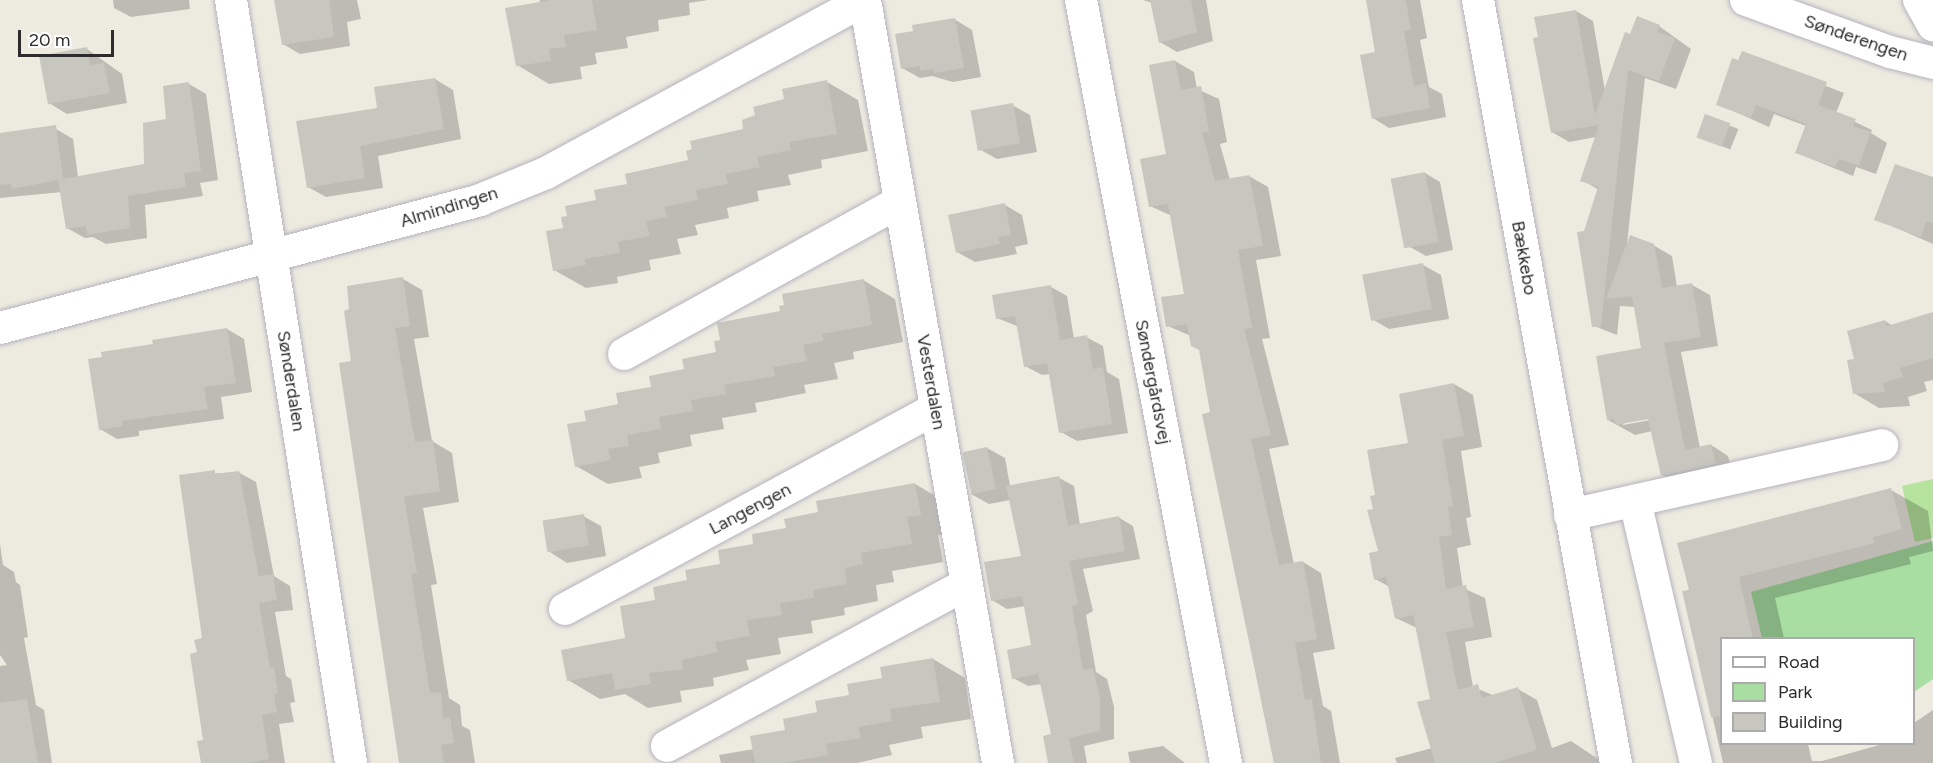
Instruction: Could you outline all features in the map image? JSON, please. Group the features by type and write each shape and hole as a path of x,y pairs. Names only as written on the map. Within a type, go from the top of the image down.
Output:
{"street":[{"name":"Sønderdalen","path":"231,0 351,763"},
{"name":"Almindingen","path":"0,328 480,200 546,173 864,0"},
{"name":"Vesterdalen","path":"864,0 966,584 992,760"},
{"name":"Søndergårdsvej","path":"1081,0 1226,763"},
{"name":"Bækkebo","path":"1478,0 1616,763"},
{"name":"Sønderengen","path":"1746,0 1890,52 1933,63"},
{"path":"1919,0 1933,25"},
{"path":"624,354 899,202"},
{"name":"Langengen","path":"565,609 935,409"},
{"path":"1570,515 1882,445"},
{"path":"1635,501 1696,763"},
{"path":"667,746 966,584"}],"green space":[{"path":"1933,479 1933,538 1915,542 1902,486"},
{"path":"1933,541 1933,679 1915,691 1915,637 1762,637 1751,592"}],"building":[{"path":"274,0 329,0 334,37 282,45"},
{"path":"551,0 592,0 597,30 564,35 566,47 549,49 551,61 516,66 505,8"},
{"path":"1150,0 1191,0 1197,32 1159,43"},
{"path":"1366,0 1406,0 1411,30 1404,31 1414,86 1426,83 1430,108 1372,119 1360,55 1375,52"},
{"path":"1576,10 1595,115 1625,32 1630,34 1637,16 1660,25 1657,32 1675,38 1659,81 1628,70 1601,327 1592,327 1577,232 1584,231 1598,187 1580,181 1599,125 1551,133 1533,38 1538,37 1534,17"},
{"path":"955,18 964,68 934,73 933,69 920,71 920,66 901,69 895,34 913,31 912,25"},
{"path":"87,47 90,65 104,63 110,93 48,104 39,56"},
{"path":"1742,51 1827,82 1818,105 1856,119 1853,126 1871,132 1859,166 1839,159 1835,167 1795,153 1806,124 1756,105 1751,118 1716,105 1732,58 1738,60"},
{"path":"1175,60 1181,90 1201,86 1209,132 1202,133 1215,181 1249,175 1263,246 1238,250 1252,328 1244,329 1271,435 1251,439 1279,565 1303,561 1317,639 1295,643 1305,700 1312,699 1321,763 1274,763 1202,414 1210,412 1199,350 1191,346 1187,324 1166,327 1161,297 1184,294 1168,204 1149,207 1140,159 1166,154 1149,65"},
{"path":"435,78 444,129 360,146 365,178 307,188 296,121 377,108 374,87"},
{"path":"827,80 837,134 789,142 791,150 757,157 760,167 726,174 728,184 696,190 698,200 664,207 667,217 646,221 650,236 618,242 620,253 585,259 586,265 553,271 546,231 563,228 561,217 567,216 565,206 596,200 594,190 627,184 625,174 688,160 686,151 692,149 690,141 743,129 742,120 755,115 753,107 784,99 782,89"},
{"path":"189,82 201,171 184,173 186,187 128,196 130,228 87,235 86,226 66,229 58,180 12,189 11,184 0,185 0,133 56,125 63,179 144,164 143,123 166,119 163,86"},
{"path":"1013,103 1020,143 978,151 971,110"},
{"path":"1705,114 1730,123 1722,147 1696,137"},
{"path":"1895,164 1933,177 1933,223 1926,221 1921,237 1874,220"},
{"path":"1425,172 1439,242 1404,248 1391,179"},
{"path":"1005,203 1011,235 998,237 1000,244 956,253 948,215"},
{"path":"1630,235 1654,244 1662,288 1692,283 1701,337 1664,343 1685,450 1711,444 1716,464 1661,476 1648,419 1616,425 1614,419 1607,420 1596,356 1641,348 1632,296 1606,299"},
{"path":"1423,263 1432,309 1371,321 1362,275"},
{"path":"403,277 410,326 395,328 415,442 433,440 440,491 404,497 417,573 411,574 430,693 441,692 443,718 450,717 454,743 441,745 444,763 399,763 339,363 351,361 344,311 349,309 347,286"},
{"path":"864,279 872,325 822,334 823,341 803,345 807,361 773,367 775,376 724,385 726,394 691,400 693,411 659,417 661,429 627,435 629,446 608,449 611,460 575,467 567,424 586,421 584,411 618,404 616,393 651,387 649,376 684,369 682,359 716,352 714,341 720,340 717,323 780,311 779,306 784,305 782,294"},
{"path":"1051,285 1060,340 1087,335 1093,369 1103,367 1112,424 1059,433 1047,363 1024,367 1015,316 996,319 992,295"},
{"path":"1933,312 1933,358 1900,368 1903,377 1883,383 1885,392 1853,394 1847,360 1854,359 1847,331 1885,320 1887,326"},
{"path":"227,328 236,383 204,387 208,409 122,421 123,426 99,430 88,359 102,357 101,352 153,344 152,340"},
{"path":"1454,383 1464,436 1442,440 1453,507 1448,507 1452,535 1439,537 1446,589 1466,585 1474,627 1446,632 1458,690 1478,684 1482,698 1518,687 1537,750 1494,763 1435,763 1417,702 1430,699 1413,615 1395,619 1386,577 1374,580 1369,553 1378,551 1367,510 1373,509 1370,496 1375,495 1367,450 1408,443 1399,394"},
{"path":"987,447 996,489 971,494 963,452"},
{"path":"215,470 215,474 239,471 259,576 273,574 277,600 259,603 270,668 274,667 278,693 274,694 277,712 262,715 269,759 248,763 201,763 197,741 203,740 190,654 197,652 194,640 202,638 179,475"},
{"path":"1059,476 1068,526 1119,516 1125,551 1069,561 1078,603 1072,607 1083,670 1093,668 1100,698 1100,731 1069,738 1074,763 1048,763 1043,736 1051,734 1038,674 1012,679 1007,650 1031,645 1022,596 991,601 984,562 1021,556 1006,486"},
{"path":"915,483 921,515 907,517 912,544 861,553 863,564 845,568 847,584 813,590 814,598 780,603 782,615 747,620 750,636 715,642 718,652 682,660 683,669 649,673 651,684 615,690 612,673 567,681 561,650 625,638 620,606 655,600 653,587 687,580 685,570 720,564 718,550 753,544 752,534 786,528 784,519 818,512 816,501"},
{"path":"1891,488 1902,529 1873,537 1875,543 1739,577 1753,637 1720,637 1720,716 1711,717 1682,591 1689,590 1677,543"},
{"path":"584,514 589,546 548,552 543,521"},
{"path":"933,658 940,702 890,709 892,721 858,727 861,738 826,744 828,755 784,763 755,763 750,736 785,730 783,719 817,712 815,701 849,695 847,684 882,678 880,667"},
{"path":"27,699 38,763 0,763 0,703"}]}
